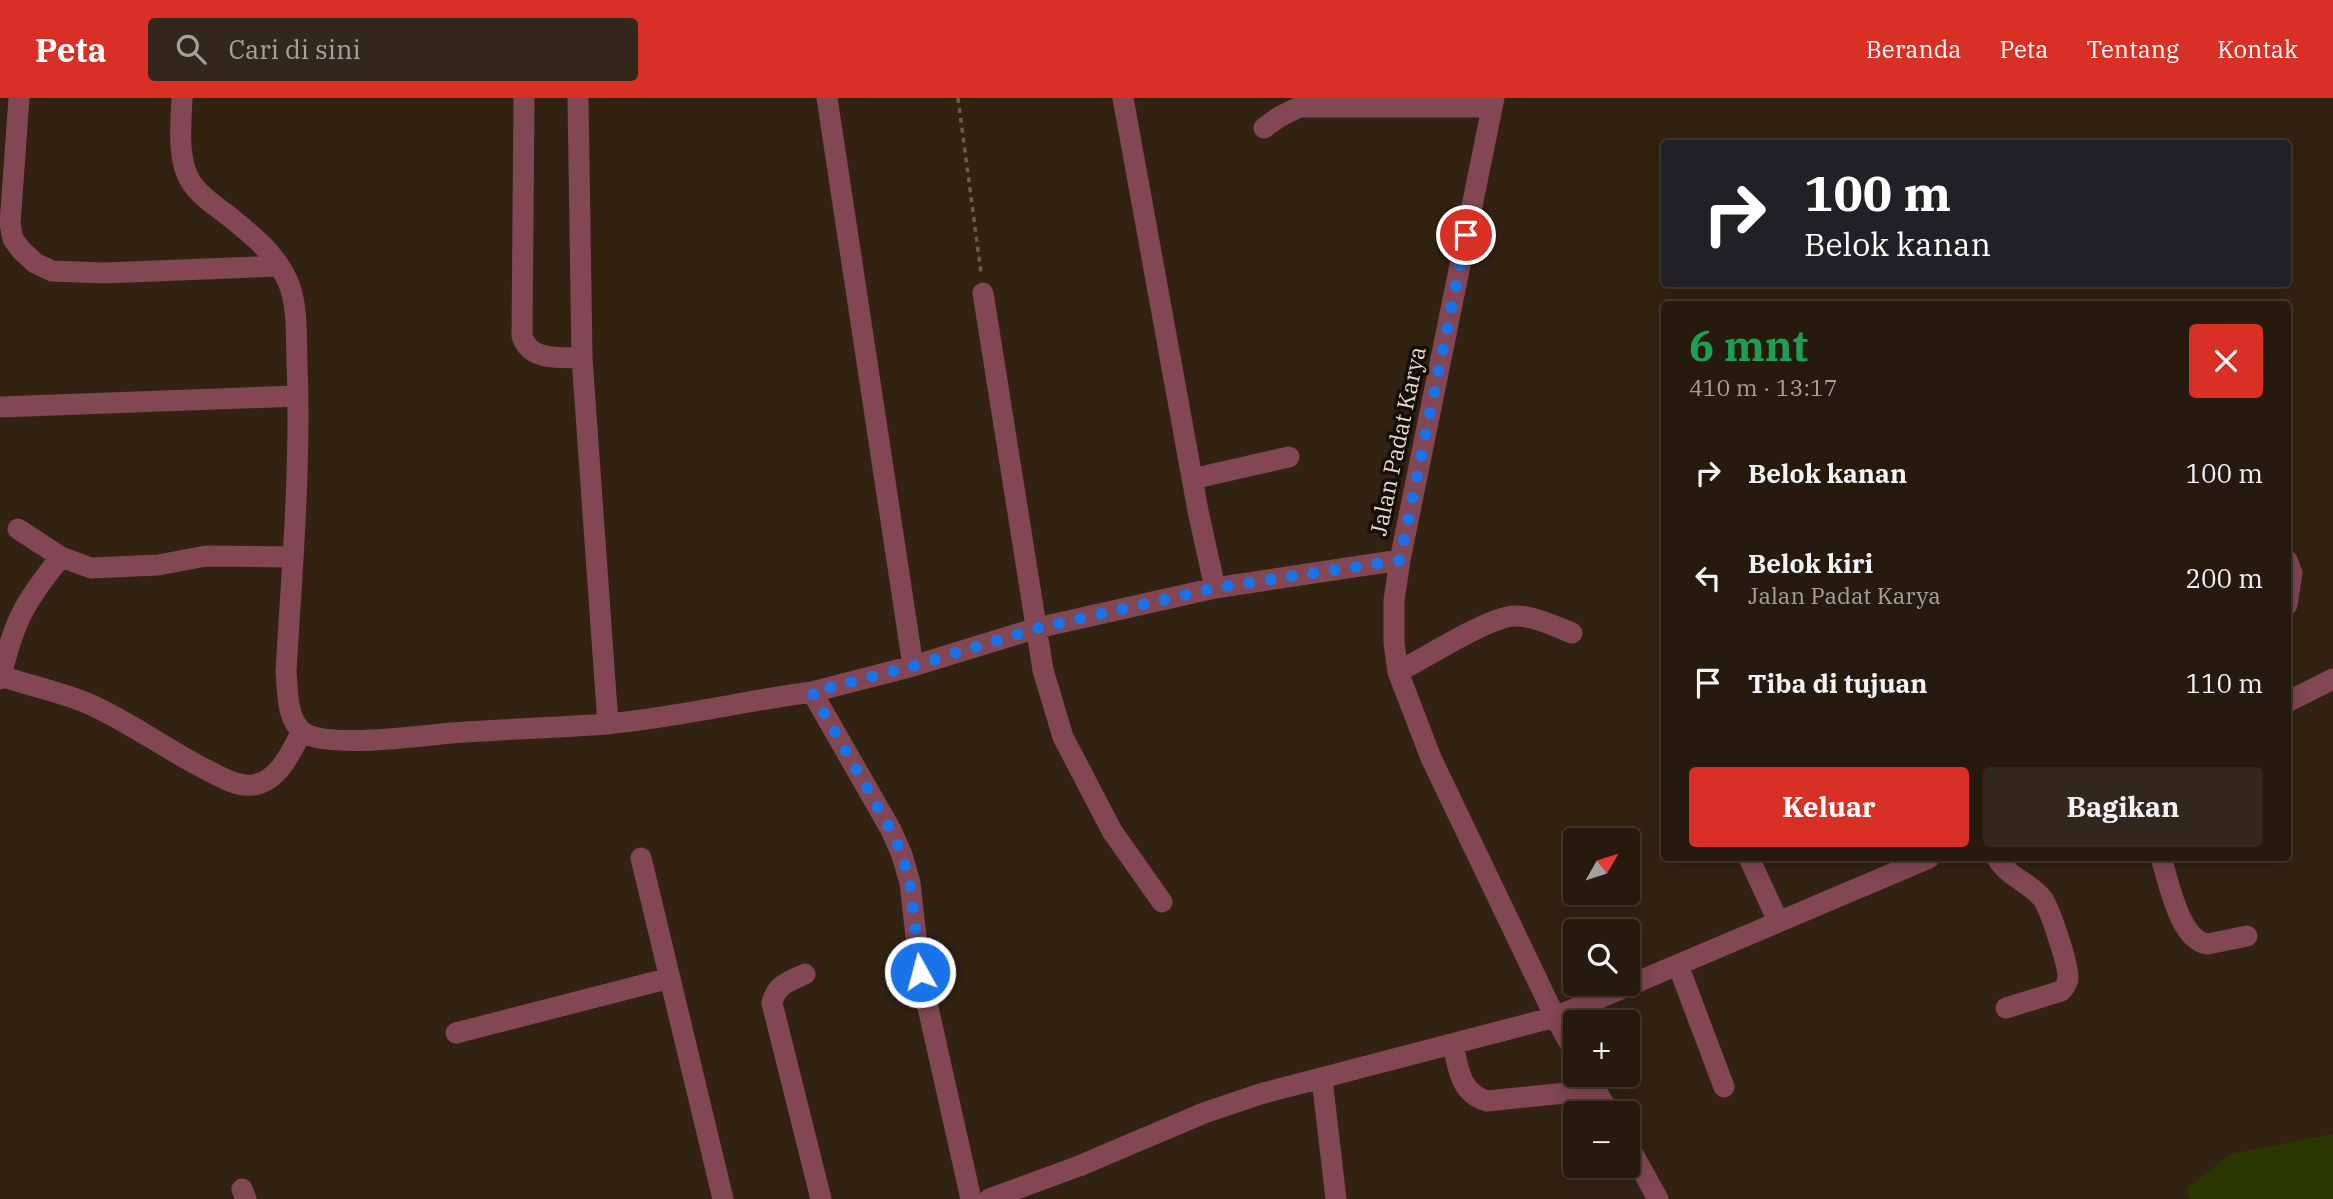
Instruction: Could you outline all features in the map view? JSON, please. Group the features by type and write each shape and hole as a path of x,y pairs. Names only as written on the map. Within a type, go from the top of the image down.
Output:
{"street":[{"path":"19,98 10,224 13,239 35,263 52,271 104,273 279,266"},
{"path":"182,98 180,128 183,154 185,169 192,184 205,198 265,246 289,285 294,306 298,468 286,672 289,705 294,721 302,732 316,738 372,740 608,724 812,692 913,666 1038,628 1215,588 1400,560"},
{"path":"524,98 522,336 528,348 537,355 582,358"},
{"path":"578,98 582,358 608,724"},
{"path":"827,98 913,666"},
{"path":"1123,98 1192,478 1215,588"},
{"path":"1264,128 1299,107 1493,103"},
{"name":"Jalan Padat Karya","path":"1493,103 1400,560 1394,600 1394,643 1398,672 1431,758 1563,1031"},
{"path":"983,293 1043,670 1063,737 1112,831 1162,902"},
{"path":"0,407 298,396"},
{"path":"1192,478 1289,457"},
{"path":"18,529 61,557 91,568 158,565 206,556 293,557"},
{"path":"61,557 27,600 10,641 1,677 89,704 233,783 254,785 275,773 284,764 302,732"},
{"path":"1398,672 1472,632 1512,616 1525,617 1572,633"},
{"path":"2291,700 2333,679"},
{"path":"812,692 891,830 902,855 910,883 920,972 971,1199"},
{"path":"641,858 723,1199"},
{"path":"1750,861 1778,921"},
{"path":"989,1199 1079,1166 1204,1113 1260,1094 1555,1017 1922,861"},
{"path":"1999,861 2010,874 2032,888 2049,908 2068,975 2061,991 2006,1007"},
{"path":"2162,861 2180,918 2192,937 2202,944 2207,944 2247,936"},
{"path":"1678,965 1724,1087"},
{"path":"805,974 782,985 774,994 772,1003 821,1199"},
{"path":"456,1033 670,978"},
{"path":"1453,1044 1463,1085 1478,1098 1487,1101 1564,1087"},
{"path":"1322,1079 1336,1199"},
{"path":"1640,1167 1658,1199"}],"path":[{"path":"958,98 983,293"}],"green space":[{"path":"2333,1134 2333,1199 2191,1199 2186,1189 2231,1154"}],"route":[{"path":"920,972 910,883 902,855 891,830 812,692 913,666 1038,628 1215,588 1400,560 1466,235"}]}
